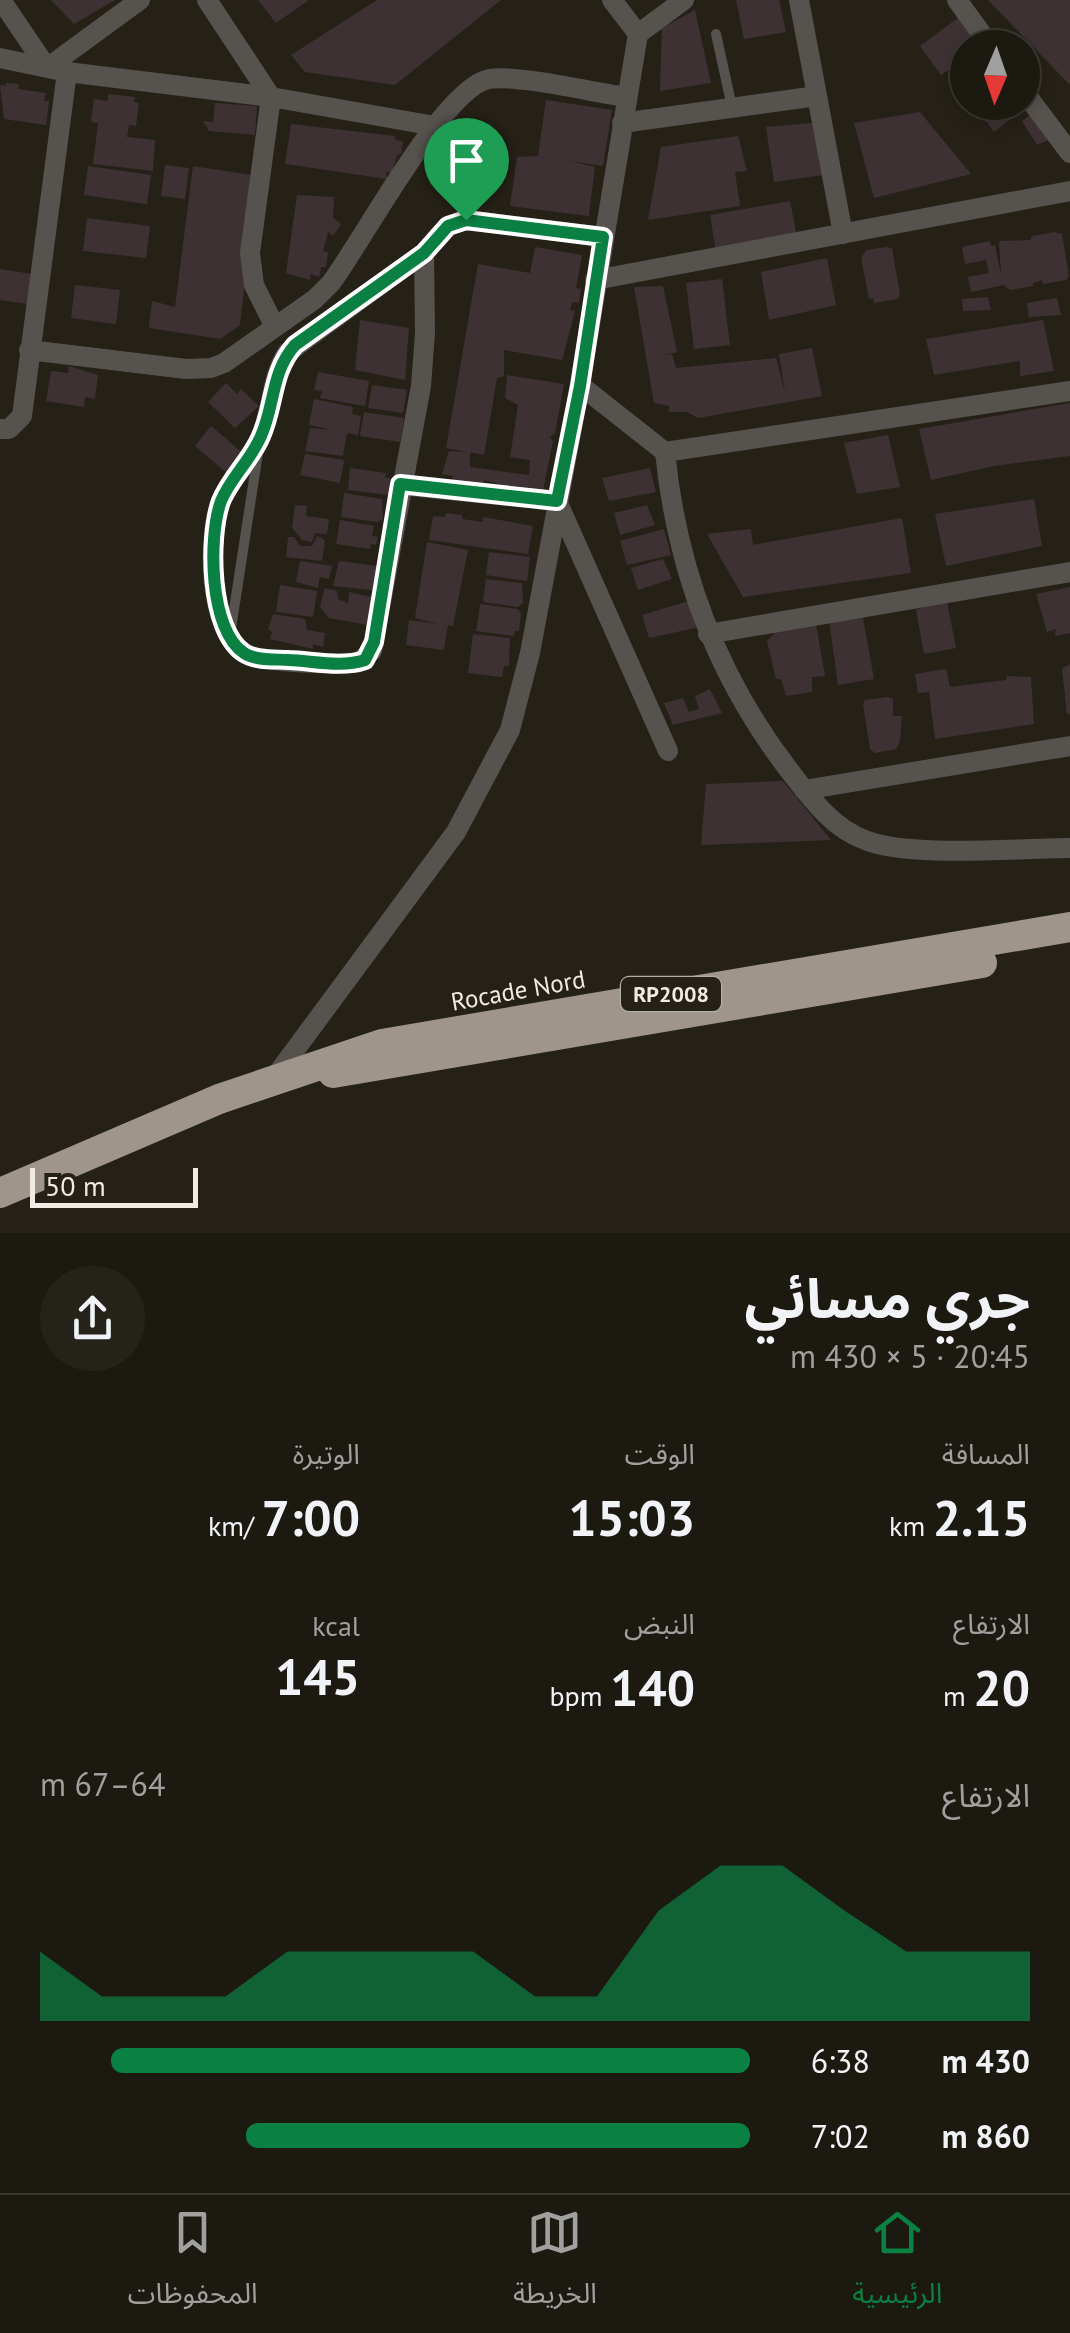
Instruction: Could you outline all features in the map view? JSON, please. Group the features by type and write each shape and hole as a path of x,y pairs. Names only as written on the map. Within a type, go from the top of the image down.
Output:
{"highway":[{"name":"Rocade Nord","path":"0,1193 95,1149 346,1054 418,1037 1070,927"},
{"name":"Rocade Nord","path":"275,1078 378,1068 1070,948"}],"street":[{"path":"1,0 57,70"},
{"path":"0,429 9,429 22,416 57,70 140,0"},
{"path":"207,0 271,97 250,253 254,284 275,327"},
{"path":"612,0 638,34"},
{"path":"275,1078 456,832 494,768 522,687 580,386 638,34 684,0"},
{"path":"799,0 843,234"},
{"path":"957,0 979,30"},
{"path":"0,58 57,70 271,97 435,126"},
{"path":"29,350 198,370 224,363 331,283 435,126 462,93 489,79 627,97"},
{"path":"622,123 816,96"},
{"path":"1040,113 1070,153"},
{"path":"595,280 1070,191"},
{"path":"424,253 424,357 374,642 365,660 345,664 251,657 234,645 230,635 214,577 214,525 222,500 260,438 276,374 287,354 424,253 448,226 466,220 603,237"},
{"path":"580,386 665,452 676,533 708,634 761,731 804,790 845,830 882,846 1070,848"},
{"path":"665,452 1070,391"},
{"path":"400,484 557,501"},
{"path":"557,501 668,751"},
{"path":"708,634 1070,572"},
{"path":"804,790 1070,746"}],"lane":[{"path":"716,34 732,107"},
{"path":"230,635 260,438"}],"building":[{"path":"51,0 115,0 74,24"},
{"path":"258,0 309,0 276,23"},
{"path":"377,0 501,0 395,85 305,72 291,55"},
{"path":"736,0 779,0 786,32 744,39"},
{"path":"988,0 1070,0 1070,85 1040,54 1040,30 1017,30"},
{"path":"695,10 711,83 660,91 662,28"},
{"path":"962,15 973,30 950,30 950,69 941,75 920,46"},
{"path":"0,85 46,93 46,125 4,119"},
{"path":"108,94 135,97 134,102 139,103 136,126 129,125 127,137 155,140 153,171 93,164 98,123 91,122 94,99 108,101"},
{"path":"546,100 612,110 603,166 570,161 595,167 589,216 510,206 517,157 538,156"},
{"path":"215,103 257,106 255,135 209,131 203,121 213,122"},
{"path":"920,112 971,174 874,198 854,123"},
{"path":"985,120 1009,120 994,132"},
{"path":"1038,120 1051,139 1037,145 1022,121"},
{"path":"812,123 823,175 774,182 766,127"},
{"path":"291,124 395,136 395,140 403,141 401,154 397,155 392,173 386,172 387,179 285,164"},
{"path":"738,136 747,171 735,172 740,206 648,220 661,147"},
{"path":"165,165 189,168 185,199 161,196"},
{"path":"88,166 151,175 147,204 84,195"},
{"path":"193,166 257,176 240,325 220,339 149,328 152,301 175,307"},
{"path":"297,195 334,197 333,218 341,224 333,236 328,232 323,252 328,252 326,267 321,267 319,277 311,274 310,280 286,273"},
{"path":"790,201 797,237 716,252 710,215"},
{"path":"87,218 150,226 146,258 83,251"},
{"path":"1062,234 1069,276 1066,280 1043,284 1042,280 1033,286 1010,290 1004,285 971,292 968,277 989,273 986,260 965,264 962,247 990,241 991,246 995,245 1001,275 999,241 1030,240 1032,236"},
{"path":"535,247 582,255 576,288 581,289 579,303 572,302 570,310 575,311 562,360 504,350 504,376 497,378 484,455 446,448 478,264 530,273"},
{"path":"892,248 900,294 897,299 874,303 873,298 869,299 861,258 866,250"},
{"path":"827,258 836,305 769,320 761,272"},
{"path":"0,269 32,274 28,304 0,300"},
{"path":"722,279 730,345 694,349 686,283"},
{"path":"75,285 120,290 116,324 71,318"},
{"path":"663,286 677,352 660,356 672,354 676,368 776,358 785,393 779,354 812,348 822,396 698,418 687,412 669,412 669,406 654,403 634,287"},
{"path":"988,297 991,310 963,311 962,299"},
{"path":"1057,298 1061,315 1029,317 1027,303"},
{"path":"360,320 409,328 405,380 355,370"},
{"path":"1043,320 1054,371 1020,376 1020,361 934,375 926,339"},
{"path":"69,366 98,375 95,399 85,397 84,407 46,401 51,371 68,373"},
{"path":"318,372 369,381 365,406 320,398 322,391 314,390"},
{"path":"507,375 564,384 555,433 550,437 553,441 543,490 530,488 530,493 501,488 502,485 485,480 453,480 453,476 442,474 449,451 470,452 470,467 529,475 530,460 510,457 518,405 505,398"},
{"path":"226,383 237,394 241,389 259,406 235,428 208,402"},
{"path":"372,385 407,390 403,413 368,408"},
{"path":"314,399 353,407 352,414 361,416 358,435 347,433 343,456 305,451 310,428 333,430 309,425"},
{"path":"1070,403 1070,456 994,466 931,480 919,429"},
{"path":"364,412 404,418 400,442 360,436"},
{"path":"211,426 245,455 228,474 195,446"},
{"path":"888,435 900,487 857,494 844,443"},
{"path":"305,454 344,460 340,483 300,475"},
{"path":"350,468 386,473 385,478 390,478 389,495 348,490"},
{"path":"650,468 656,492 609,501 602,478"},
{"path":"344,493 382,499 383,519 377,522 341,517"},
{"path":"1034,499 1042,546 946,566 935,514"},
{"path":"295,505 307,506 306,516 329,519 327,534 315,533 312,542 302,540 292,528"},
{"path":"647,505 655,525 620,535 614,513"},
{"path":"446,513 462,515 462,519 483,522 483,517 533,526 528,554 429,540 433,516 445,517"},
{"path":"902,518 911,573 743,597 707,534 751,529 753,545"},
{"path":"340,520 374,526 372,536 378,537 376,545 371,544 370,549 336,544"},
{"path":"664,529 671,555 627,565 620,541"},
{"path":"317,536 325,540 322,561 286,557 288,537 294,537 300,546 312,546"},
{"path":"427,542 468,550 453,626 448,625 444,650 406,645 409,620 439,624 415,618"},
{"path":"489,552 530,557 527,581 486,575"},
{"path":"663,559 672,579 638,590 631,568"},
{"path":"300,561 332,566 329,579 320,577 318,588 296,582"},
{"path":"339,561 377,566 372,590 333,586"},
{"path":"486,579 522,583 523,603 518,607 483,602"},
{"path":"280,585 317,591 313,617 276,612"},
{"path":"1070,587 1070,633 1055,636 1056,629 1047,632 1036,594"},
{"path":"325,588 337,591 338,599 348,603 349,592 375,598 368,625 329,618 320,607"},
{"path":"692,600 700,627 649,638 642,615"},
{"path":"947,602 956,648 924,654 916,609 921,609 920,603"},
{"path":"480,604 518,609 519,631 514,636 476,631"},
{"path":"862,613 874,679 838,685 829,620"},
{"path":"273,614 305,619 307,630 325,633 323,647 313,644 313,649 270,639 272,632 268,629"},
{"path":"816,624 825,676 812,677 812,692 786,696 781,679 776,679 767,641 776,631"},
{"path":"473,634 510,638 509,666 504,666 502,677 468,673"},
{"path":"1070,664 1070,714 1067,714 1062,669"},
{"path":"946,669 950,687 1006,680 1007,676 1031,677 1034,724 935,739 929,692 918,693 915,674"},
{"path":"710,689 722,713 673,725 664,703 683,698 689,712 699,709 695,696"},
{"path":"893,699 893,716 902,716 900,741 896,749 875,753 870,749 863,704 865,700"},
{"path":"783,781 831,840 701,845 706,784"}],"route":[{"path":"466,220 603,237 557,501 400,484 374,642 365,660 345,664 251,657 234,645 218,602 212,551 214,525 234,477 260,438 280,363 295,345 424,253 448,226 466,220"}]}
